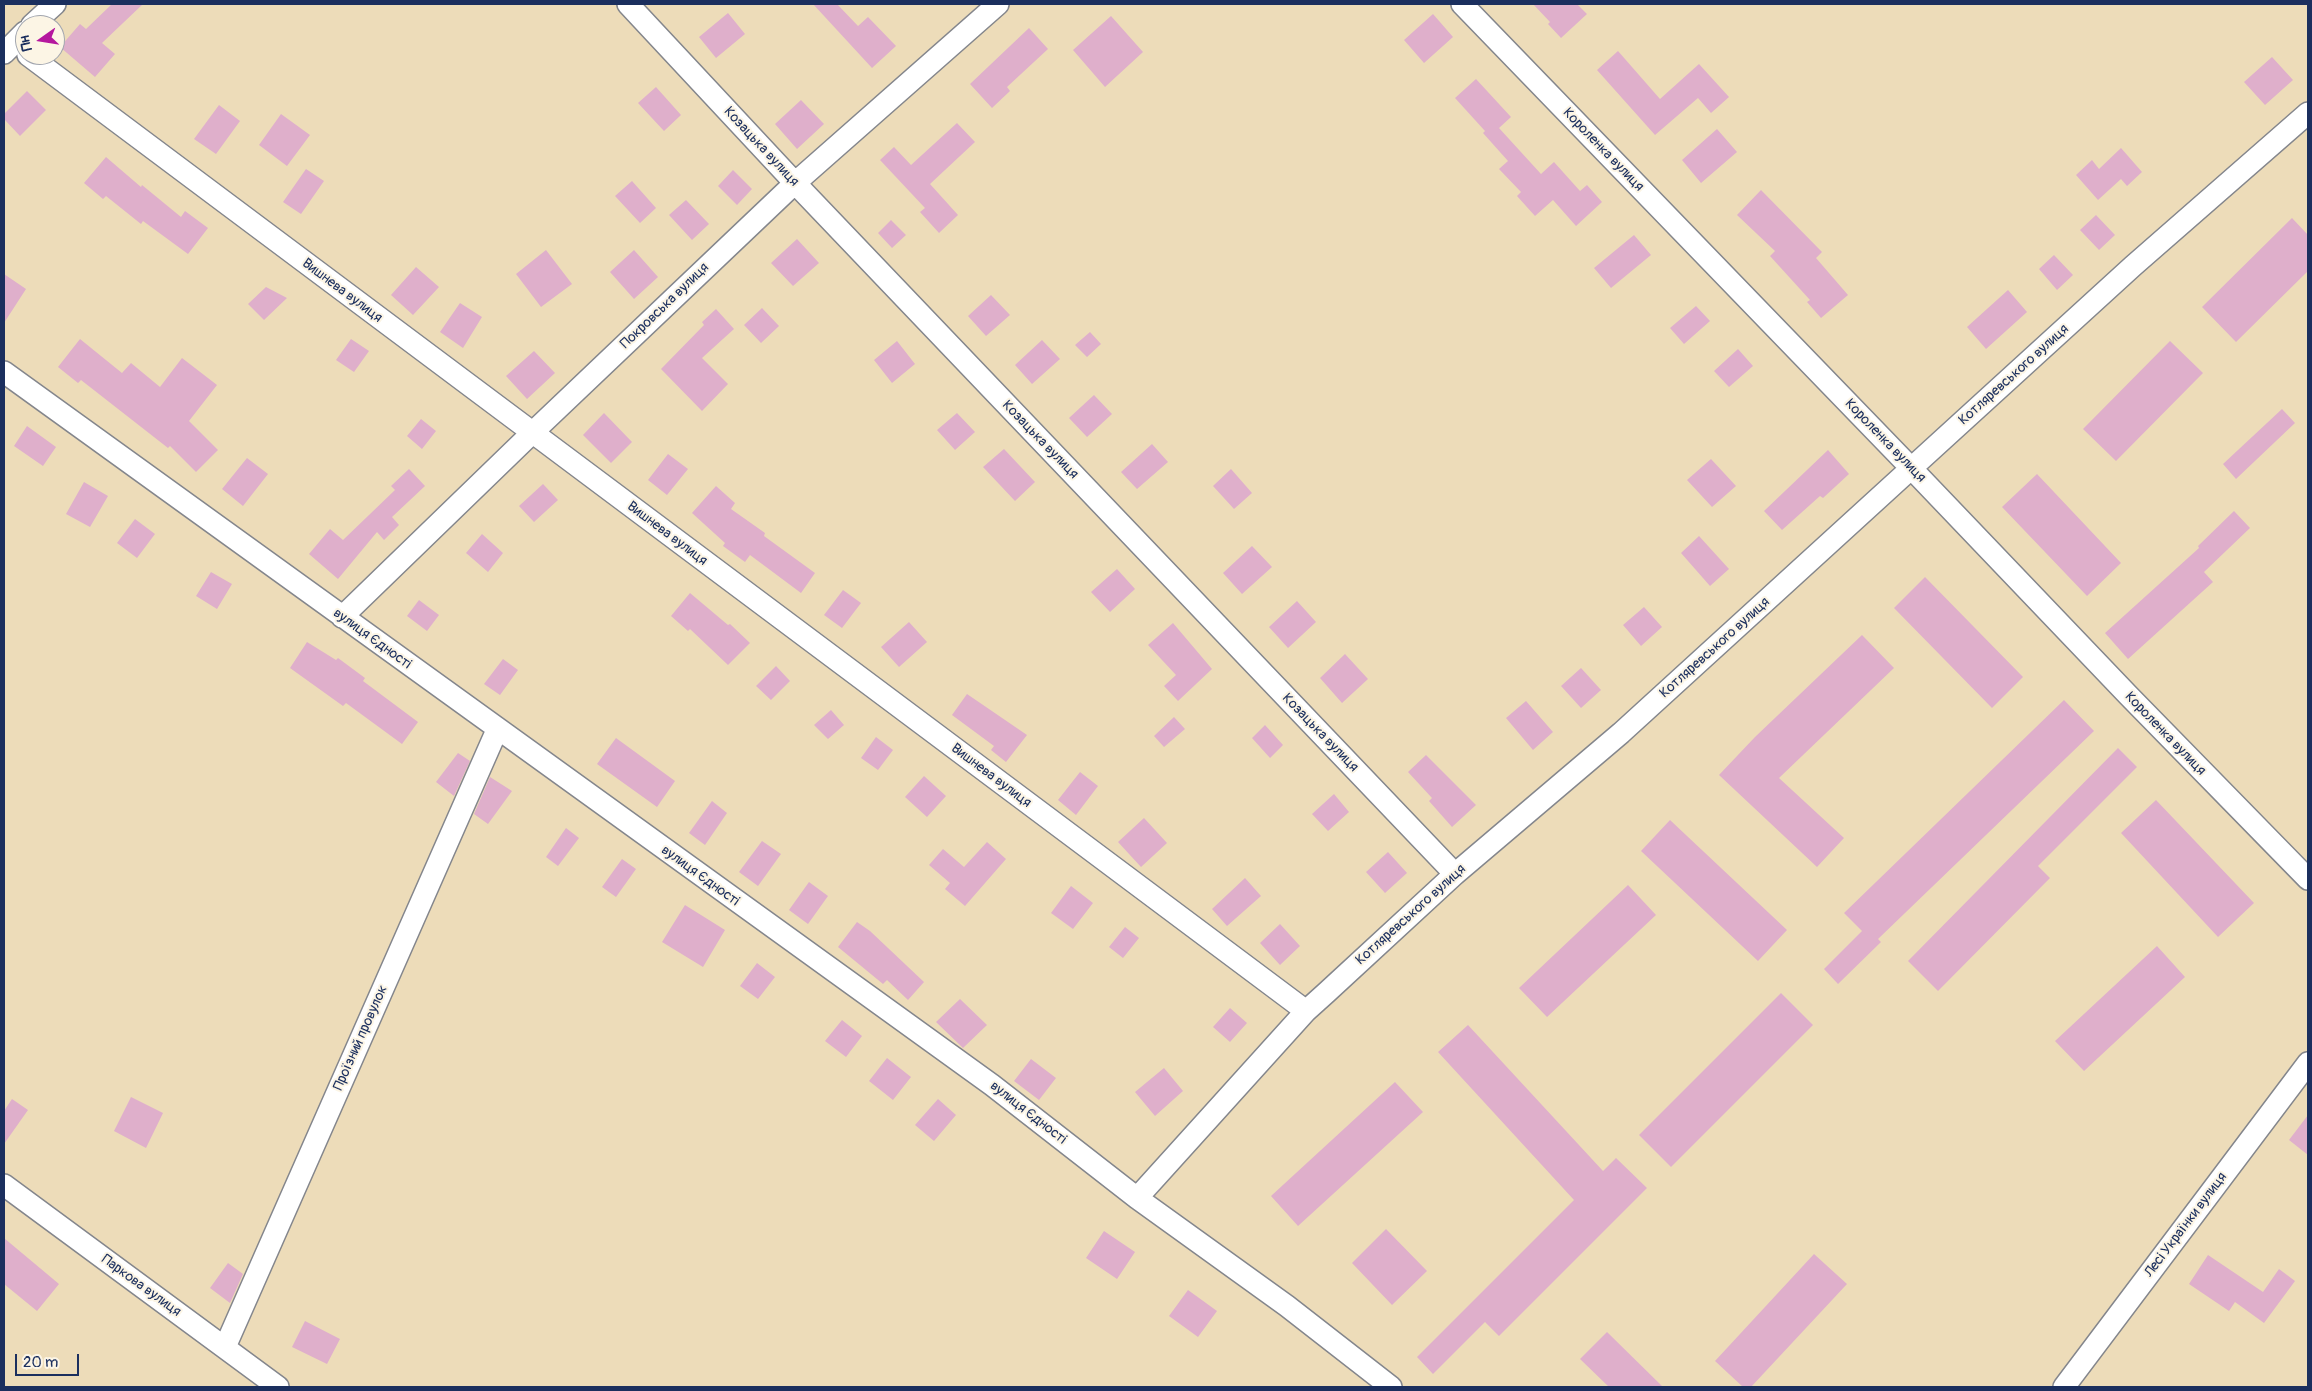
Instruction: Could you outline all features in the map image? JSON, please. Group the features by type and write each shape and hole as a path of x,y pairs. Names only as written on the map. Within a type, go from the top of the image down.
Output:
{"street":[{"path":"43,15 55,4"},
{"name":"Козацька вулиця","path":"628,4 795,183 1455,874"},
{"name":"Покровська вулиця","path":"342,618 532,433 795,183 998,4"},
{"name":"Короленка вулиця","path":"1462,4 1912,469 2134,702 2308,879"},
{"name":"Вишнева вулиця","path":"41,65 1306,1011"},
{"name":"Котляревського вулиця","path":"1137,1198 1306,1011 1455,874 1621,733 2133,266 2308,113"},
{"name":"вулиця Єдності","path":"4,372 497,730 992,1085 1137,1198 1287,1306 1391,1387"},
{"name":"Проїзний провулок","path":"225,1347 497,730"},
{"name":"Лесі Українки вулиця","path":"2064,1387 2308,1063"},
{"name":"Паркова вулиця","path":"4,1185 278,1387"}],"building":[{"path":"112,4 143,4 102,43 115,54 95,77 65,51 65,41 80,24 86,29"},
{"path":"813,4 837,4 858,26 868,17 896,46 872,68"},
{"path":"1533,4 1577,4 1587,14 1561,38 1548,24 1550,22"},
{"path":"728,13 745,34 716,58 699,37"},
{"path":"1433,14 1453,37 1424,63 1404,40"},
{"path":"1111,16 1143,52 1105,87 1073,50"},
{"path":"1029,28 1048,49 1007,87 1010,91 992,108 970,84"},
{"path":"1618,51 1660,99 1699,64 1729,97 1711,113 1698,98 1655,135 1597,70"},
{"path":"2272,57 2293,80 2265,105 2244,82"},
{"path":"1476,79 1511,117 1499,128 1541,174 1554,162 1580,191 1587,185 1602,202 1576,226 1553,200 1535,216 1517,196 1521,192 1499,169 1508,161 1483,133 1485,131 1455,98"},
{"path":"656,87 681,115 664,131 638,103"},
{"path":"27,91 46,110 20,136 4,119 4,114"},
{"path":"801,100 824,124 797,149 775,124"},
{"path":"219,105 240,121 216,154 194,139"},
{"path":"281,114 310,135 287,166 259,145"},
{"path":"957,123 975,142 930,184 958,215 939,233 920,212 925,208 880,160 894,147 911,165"},
{"path":"1717,129 1737,152 1701,183 1682,160"},
{"path":"2121,148 2142,172 2127,186 2121,179 2098,200 2076,175 2092,160 2099,169"},
{"path":"106,157 141,187 142,185 181,217 185,211 208,228 188,254 143,221 141,224 106,196 103,199 84,183"},
{"path":"306,169 324,181 301,214 283,202"},
{"path":"733,170 752,189 737,205 718,186"},
{"path":"632,181 656,208 640,223 615,196"},
{"path":"1761,190 1822,252 1816,258 1848,295 1821,318 1807,302 1810,300 1770,256 1775,251 1737,215"},
{"path":"686,200 709,224 692,240 669,215"},
{"path":"2096,215 2115,235 2099,250 2080,230"},
{"path":"2292,218 2308,235 2308,271 2236,342 2202,307"},
{"path":"891,220 906,235 892,248 878,233"},
{"path":"1634,235 1651,255 1611,288 1594,268"},
{"path":"797,239 819,263 793,286 771,263"},
{"path":"546,250 572,284 541,307 516,274"},
{"path":"634,250 658,277 634,299 610,272"},
{"path":"2054,255 2073,275 2057,290 2039,269"},
{"path":"416,267 439,287 413,315 391,295"},
{"path":"4,274 26,289 4,323"},
{"path":"266,287 287,298 264,320 248,304"},
{"path":"2008,290 2027,312 1986,349 1967,327"},
{"path":"991,295 1010,315 986,336 968,316"},
{"path":"460,303 482,317 463,348 440,332"},
{"path":"1696,306 1710,321 1684,344 1670,328"},
{"path":"762,308 779,326 761,343 744,325"},
{"path":"716,309 734,329 702,358 728,384 702,411 661,369 704,325 702,322"},
{"path":"1090,332 1101,344 1087,357 1075,345"},
{"path":"80,339 122,373 131,363 160,387 182,358 217,385 189,421 218,450 196,472 170,446 168,448 81,380 78,383 58,367"},
{"path":"351,339 369,351 354,372 336,360"},
{"path":"1042,340 1060,359 1032,384 1015,365"},
{"path":"897,341 915,364 892,383 874,360"},
{"path":"2170,341 2203,373 2116,461 2083,429"},
{"path":"1738,349 1753,366 1729,387 1714,371"},
{"path":"534,351 555,373 527,399 506,376"},
{"path":"1094,395 1112,414 1087,437 1069,418"},
{"path":"2282,409 2295,423 2236,479 2223,464"},
{"path":"604,413 632,442 611,463 583,435"},
{"path":"957,413 975,432 955,450 937,430"},
{"path":"421,419 436,431 422,449 407,436"},
{"path":"27,426 56,447 43,466 14,446"},
{"path":"1152,444 1168,462 1137,489 1121,472"},
{"path":"1004,449 1035,482 1015,501 983,467"},
{"path":"1828,450 1849,474 1823,498 1820,496 1782,530 1764,511"},
{"path":"668,454 688,469 667,495 648,480"},
{"path":"247,458 268,474 243,506 222,489"},
{"path":"1711,459 1736,486 1712,507 1687,480"},
{"path":"409,469 425,486 392,517 399,525 384,540 377,532 338,579 309,554 330,529 343,540 395,490 391,486"},
{"path":"1231,469 1252,493 1234,509 1213,486"},
{"path":"2037,474 2121,563 2087,596 2002,507"},
{"path":"84,482 108,496 90,527 66,514"},
{"path":"543,484 558,500 534,522 519,506"},
{"path":"716,486 735,503 731,509 765,533 764,536 815,573 801,593 750,555 745,562 723,546 725,543 692,513"},
{"path":"2234,511 2250,528 2204,572 2213,582 2128,659 2105,633 2199,548 2198,546"},
{"path":"135,519 155,534 137,558 117,543"},
{"path":"482,534 503,553 488,572 466,553"},
{"path":"1699,536 1729,569 1710,586 1681,553"},
{"path":"1252,546 1272,567 1242,594 1223,573"},
{"path":"1117,569 1135,589 1110,612 1091,592"},
{"path":"211,572 232,584 217,609 196,596"},
{"path":"1925,577 2023,677 1992,708 1894,608"},
{"path":"843,590 861,603 842,628 824,615"},
{"path":"690,593 728,625 730,624 750,643 728,665 690,629 688,631 671,616"},
{"path":"419,600 439,615 427,631 407,616"},
{"path":"1297,601 1316,622 1288,648 1269,627"},
{"path":"1644,607 1662,627 1641,646 1623,625"},
{"path":"909,622 927,642 899,667 881,647"},
{"path":"1173,623 1212,669 1178,701 1164,686 1176,675 1148,645"},
{"path":"1862,635 1894,668 1779,778 1844,838 1817,867 1719,775 1755,737"},
{"path":"307,642 336,660 338,658 365,678 363,681 418,722 402,744 346,703 343,706 290,668"},
{"path":"1345,654 1368,679 1342,703 1320,678"},
{"path":"503,659 518,670 500,695 484,684"},
{"path":"776,666 790,681 771,700 756,686"},
{"path":"1581,668 1601,690 1581,708 1561,686"},
{"path":"967,694 1027,735 1006,762 991,750 994,746 952,715"},
{"path":"2064,700 2094,731 1878,939 1881,942 1838,984 1824,969 1862,931 1844,913"},
{"path":"1526,701 1553,732 1533,750 1506,718"},
{"path":"831,710 844,725 828,739 814,725"},
{"path":"1174,717 1185,729 1164,747 1154,736"},
{"path":"1265,725 1283,745 1270,758 1252,738"},
{"path":"876,737 893,750 878,770 861,758"},
{"path":"616,738 675,781 657,807 597,764"},
{"path":"2118,748 2137,767 2038,866 2050,878 1938,991 1908,961"},
{"path":"458,753 470,761 454,796 436,782"},
{"path":"1426,755 1476,805 1452,827 1429,801 1432,798 1408,772"},
{"path":"1080,772 1098,786 1076,815 1058,800"},
{"path":"924,776 946,796 927,817 905,797"},
{"path":"490,777 512,791 488,824 474,814"},
{"path":"1334,794 1349,812 1328,831 1312,814"},
{"path":"2156,800 2254,903 2218,937 2121,833"},
{"path":"712,801 727,813 705,845 689,833"},
{"path":"1144,818 1167,843 1141,867 1118,842"},
{"path":"1670,820 1787,930 1758,961 1641,851"},
{"path":"566,828 579,838 558,866 546,857"},
{"path":"762,841 781,854 758,886 739,872"},
{"path":"987,842 1006,859 965,906 945,889 950,883 929,865 943,849 964,867"},
{"path":"1388,852 1407,873 1385,893 1366,872"},
{"path":"622,859 636,869 616,897 602,887"},
{"path":"1245,878 1261,896 1227,926 1212,909"},
{"path":"809,882 828,896 808,924 789,910"},
{"path":"1628,885 1656,915 1547,1017 1519,988"},
{"path":"1071,886 1093,903 1073,929 1051,913"},
{"path":"685,905 725,930 703,967 662,942"},
{"path":"857,922 870,931 924,982 908,1000 887,980 883,984 838,947"},
{"path":"1280,924 1300,946 1280,965 1260,943"},
{"path":"1125,927 1139,938 1123,958 1109,947"},
{"path":"2157,946 2185,977 2084,1071 2055,1041"},
{"path":"757,963 775,977 758,999 740,986"},
{"path":"1781,993 1813,1025 1671,1167 1639,1135"},
{"path":"960,999 987,1025 963,1048 936,1022"},
{"path":"1230,1008 1247,1023 1230,1042 1213,1027"},
{"path":"842,1020 862,1036 846,1057 825,1041"},
{"path":"1468,1025 1603,1171 1616,1158 1647,1188 1499,1336 1485,1322 1433,1374 1417,1357 1574,1200 1438,1052"},
{"path":"887,1058 911,1077 893,1100 869,1081"},
{"path":"1031,1059 1056,1078 1039,1100 1014,1081"},
{"path":"1164,1068 1183,1091 1155,1116 1135,1092"},
{"path":"1395,1082 1423,1112 1298,1226 1271,1196"},
{"path":"131,1097 163,1113 146,1148 114,1131"},
{"path":"12,1099 28,1110 4,1144 4,1111"},
{"path":"938,1099 956,1115 934,1141 915,1125"},
{"path":"2308,1115 2308,1155 2289,1140"},
{"path":"1386,1229 1427,1271 1392,1305 1352,1263"},
{"path":"1104,1231 1135,1252 1117,1279 1086,1258"},
{"path":"4,1238 59,1284 37,1311 4,1284"},
{"path":"1814,1254 1847,1284 1751,1387 1743,1387 1715,1361"},
{"path":"2208,1255 2263,1292 2279,1269 2295,1281 2264,1323 2235,1302 2229,1311 2189,1284"},
{"path":"228,1263 243,1274 230,1303 210,1288"},
{"path":"1188,1290 1217,1311 1198,1337 1169,1316"},
{"path":"305,1321 340,1339 327,1364 292,1347"},
{"path":"1607,1332 1663,1387 1609,1387 1580,1359"}]}
